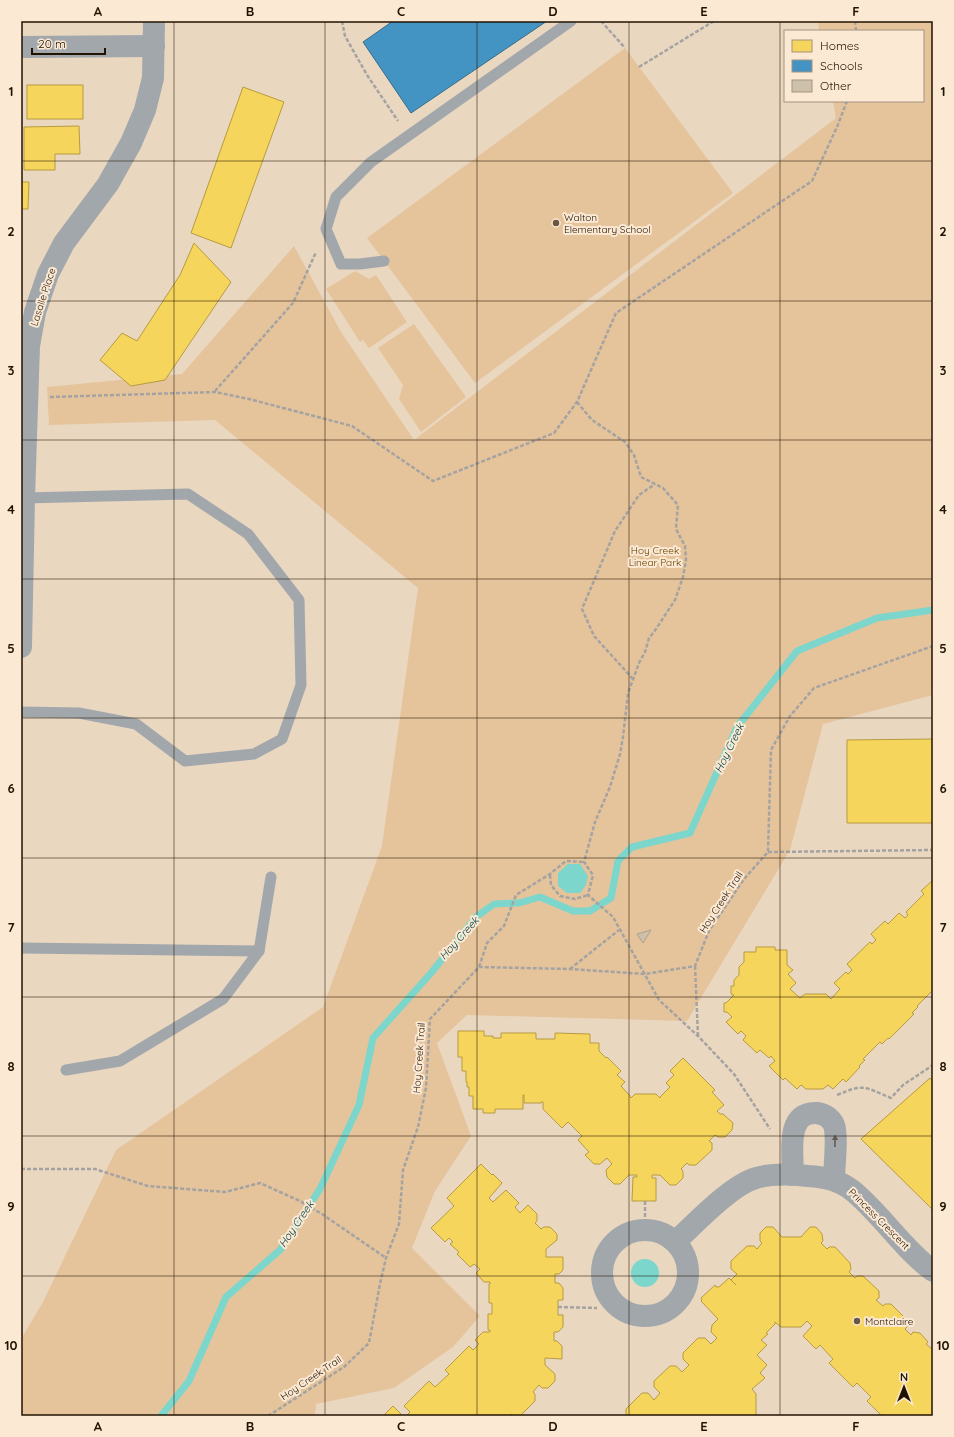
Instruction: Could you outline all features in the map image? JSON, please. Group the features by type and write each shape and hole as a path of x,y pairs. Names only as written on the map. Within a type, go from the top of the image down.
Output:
{"street":[{"name":"Lasalle Place","path":"21,647 29,346 35,312 48,274 64,243 108,184 131,143 145,110 153,78 154,21"},
{"path":"21,47 154,46"},
{"path":"793,1175 793,1137 795,1125 797,1121 805,1115 813,1113 819,1114 831,1120 835,1128 834,1180"},
{"name":"Princess Crescent","path":"675,1242 742,1184 760,1177 793,1175 819,1177 834,1180 846,1186 858,1196 918,1258 933,1271"}],"lane":[{"path":"384,260 360,264 341,264 326,229 336,197 371,162 571,21"},
{"path":"21,712 79,713 136,724 185,760 254,754 282,739 301,685 299,600 248,534 188,494 24,498"},
{"path":"66,1070 120,1061 223,999 259,951 271,877"},
{"path":"21,948 259,951"}],"path":[{"path":"342,21 345,36 367,74 409,136"},
{"path":"601,21 625,48"},
{"path":"640,67 714,21"},
{"path":"27,397 215,392 249,399 352,426 433,480 554,433 577,402 616,313 804,188 812,181 838,127 847,102"},
{"path":"215,392 293,303 326,229"},
{"path":"577,402 592,420 625,442 634,455 641,477 663,488 678,505 676,529 685,546 686,560 683,577 675,600 654,632 648,638 645,652 628,693 620,754 610,787 595,822 584,862"},
{"path":"633,679 594,636 582,609 615,531 639,495 655,484"},
{"path":"933,646 814,688 790,716 771,750 768,852 933,850"},
{"name":"Hoy Creek Trail","path":"695,966 710,931 744,879 768,852"},
{"path":"584,862 566,861 543,879 516,895 504,926 487,943 479,967 570,969 644,974 695,966 698,1036"},
{"path":"584,862 593,875 588,895"},
{"path":"550,874 551,885 560,896 575,899 588,895"},
{"path":"588,895 613,916 619,930 659,1000 698,1036 734,1074 773,1132"},
{"path":"570,969 619,930"},
{"name":"Hoy Creek Trail","path":"268,1416 344,1367 369,1343 386,1258 399,1224 403,1170 418,1127 426,1088 430,1019 479,967"},
{"path":"834,1097 853,1088 863,1086 891,1098 904,1085 933,1065"},
{"path":"21,1169 95,1169 148,1186 225,1192 260,1183 300,1201 322,1214 386,1258"},
{"path":"645,1201 645,1217"},
{"path":"558,1307 597,1308"}],"green space":[{"name":"Hoy Creek Linear Park","path":"818,21 933,21 933,695 823,724 790,850 687,1021 467,1015 437,1043 471,1136 435,1191 412,1248 480,1316 453,1347 394,1388 316,1404 315,1416 21,1416 21,1339 43,1302 116,1150 323,1007 382,846 418,588 215,420 49,425 47,387 182,374 294,246 341,332 414,440 836,118 833,102 924,102 924,30 819,30"},
{"path":"625,48 733,193 475,383 367,238"},
{"path":"355,271 369,279 376,275 407,322 369,348 363,340 360,342 326,289"},
{"path":"414,324 466,397 421,432 399,399 403,385 378,348"}],"water":[{"path":"568,864 580,864 588,876 586,885 580,893 567,893 558,886 558,873"},
{"path":"645,1259 655,1263 659,1273 655,1283 645,1287 635,1283 631,1273 635,1263"}],"building: Homes":[{"path":"27,85 83,85 83,119 27,119"},
{"path":"243,87 284,102 231,248 191,233"},
{"path":"79,126 80,154 55,154 55,170 24,170 24,127"},
{"path":"21,182 29,182 28,209 21,209"},
{"path":"194,243 231,282 165,380 131,386 100,360 122,333 137,341 180,275"},
{"path":"933,739 933,823 847,823 847,740"},
{"path":"933,880 933,990 917,1006 918,1007 912,1013 914,1014 889,1039 888,1038 882,1044 880,1042 863,1059 865,1060 859,1066 860,1067 846,1082 843,1079 833,1089 828,1085 823,1089 806,1089 801,1085 797,1089 785,1078 783,1080 769,1066 775,1061 771,1056 769,1058 760,1050 757,1053 743,1040 746,1036 741,1031 738,1034 726,1022 732,1017 727,1012 724,1012 724,1003 726,1003 734,995 731,993 731,986 734,986 734,980 739,975 739,967 744,962 744,952 756,952 756,947 775,947 775,950 787,950 787,965 793,970 788,974 796,983 790,989 800,998 805,994 826,994 831,999 840,989 834,983 846,972 848,974 852,970 847,964 870,942 872,944 876,940 871,934 885,921 888,924 899,913 905,918 908,915 906,912 924,894 921,891"},
{"path":"458,1031 484,1031 484,1036 493,1036 493,1038 501,1038 501,1033 536,1033 536,1039 555,1039 555,1033 590,1034 590,1043 599,1043 599,1051 621,1071 617,1075 625,1082 621,1086 631,1098 635,1094 656,1094 660,1098 670,1087 666,1083 674,1075 670,1071 683,1058 715,1090 712,1092 724,1105 717,1111 733,1123 732,1130 725,1137 718,1137 715,1135 709,1141 712,1143 712,1150 696,1165 689,1165 687,1163 681,1169 683,1171 683,1178 676,1185 670,1185 660,1175 652,1175 652,1178 656,1178 656,1201 632,1201 633,1177 637,1177 637,1175 629,1175 620,1184 614,1184 607,1177 606,1170 612,1164 607,1158 600,1164 594,1164 585,1155 589,1152 578,1140 582,1136 568,1122 562,1128 543,1109 543,1102 524,1103 523,1095 523,1109 495,1109 495,1113 483,1113 483,1109 473,1109 473,1096 469,1096 469,1087 467,1087 466,1082 466,1071 462,1071 462,1057 458,1057"},
{"path":"930,1078 933,1082 933,1210 861,1139"},
{"path":"481,1164 502,1183 489,1198 493,1202 506,1190 519,1203 515,1207 520,1213 528,1205 537,1214 537,1221 535,1223 541,1229 544,1227 550,1227 557,1234 557,1240 546,1249 546,1257 563,1257 563,1270 559,1274 555,1274 555,1283 559,1283 563,1288 563,1300 558,1300 558,1315 563,1315 563,1327 558,1332 554,1332 554,1341 557,1341 562,1346 562,1359 545,1358 545,1365 555,1374 555,1381 548,1388 542,1388 539,1385 533,1392 535,1394 535,1401 520,1416 513,1416 511,1414 509,1416 406,1416 410,1412 404,1406 429,1381 435,1387 449,1374 445,1370 469,1346 473,1350 479,1344 475,1340 483,1332 490,1332 490,1330 488,1330 488,1314 492,1314 492,1303 489,1303 490,1282 484,1282 476,1273 480,1269 474,1264 470,1267 457,1254 459,1252 450,1244 453,1242 449,1238 445,1242 431,1228 454,1206 447,1198"},
{"name":"Montclaire","path":"766,1227 773,1227 782,1237 801,1237 810,1227 816,1227 822,1234 823,1241 821,1243 827,1249 829,1247 835,1247 850,1263 851,1269 849,1272 855,1278 857,1276 863,1276 879,1291 879,1298 876,1300 883,1306 885,1304 891,1304 906,1319 907,1327 905,1329 911,1335 913,1332 920,1333 928,1342 926,1344 933,1349 933,1416 882,1416 867,1401 871,1397 857,1383 853,1387 829,1363 833,1359 820,1345 816,1349 803,1336 812,1326 807,1321 801,1327 781,1327 775,1322 775,1324 766,1333 768,1334 761,1340 767,1345 757,1355 767,1365 760,1373 765,1378 752,1389 756,1394 756,1416 626,1416 626,1409 642,1393 648,1393 654,1400 660,1393 654,1387 654,1381 670,1366 676,1366 682,1372 689,1365 683,1359 683,1353 698,1338 705,1338 711,1344 717,1338 711,1332 712,1325 718,1319 701,1301 701,1298 715,1285 716,1287 719,1287 729,1278 731,1280 737,1274 731,1269 731,1261 747,1246 754,1246 757,1249 762,1243 760,1241 760,1233"},
{"path":"393,1406 403,1416 385,1416 385,1414"}],"building: Schools":[{"path":"393,21 547,21 411,113 363,42"}],"building: Other":[{"path":"651,930 643,943 637,934"}],"waterway":[{"name":"Hoy Creek","path":"161,1416 189,1381 226,1297 280,1250 320,1189 359,1105 373,1038 431,973 476,917 494,904 519,903 540,897 573,911 590,911 611,898 618,861 632,847 690,833 737,727 797,651 877,618 933,610"}],"place":[{"name":"Walton Elementary School","path":"556,223"},
{"name":"Montclaire","path":"857,1321"}]}
